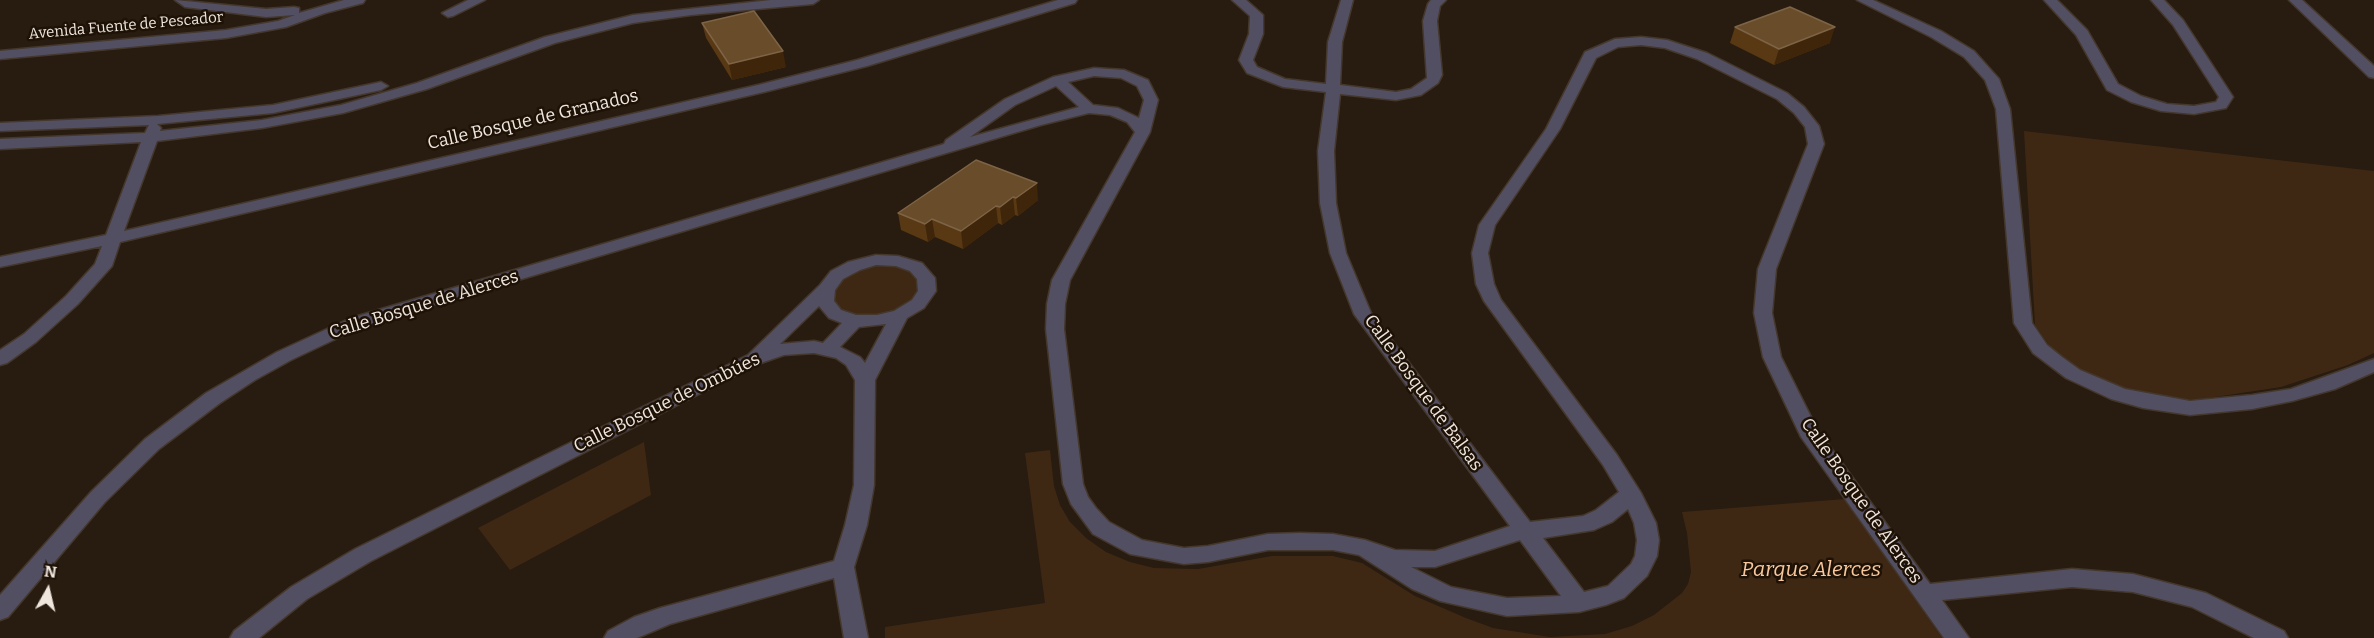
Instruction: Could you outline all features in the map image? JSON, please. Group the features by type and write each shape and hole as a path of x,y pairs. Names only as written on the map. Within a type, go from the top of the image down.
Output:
{"street":[{"path":"181,0 185,3 266,13 320,10"},
{"name":"Avenida Fuente de Pescador","path":"0,55 226,34 281,24 320,10 359,0"},
{"path":"448,13 479,0"},
{"path":"0,128 158,120 273,109 344,95 397,81 540,30 585,18 709,0"},
{"path":"0,144 149,137 262,124 343,109 422,86 550,40 633,19 813,0"},
{"name":"Calle Bosque de Granados","path":"0,262 115,238 770,86 862,63 1071,0"},
{"path":"1238,0 1257,15 1256,34 1246,55 1246,60 1252,70 1266,78 1283,83 1396,96 1416,92 1430,84 1435,75 1430,21 1434,4 1440,0"},
{"name":"Calle Bosque de Balsas","path":"1347,0 1335,42 1333,89 1326,151 1328,203 1338,253 1364,314 1579,603"},
{"path":"1863,0 1936,34 1969,54 1992,79 2003,109 2023,323 2040,349 2055,361 2095,385 2118,394 2143,402 2190,408 2252,402 2292,395 2328,384 2374,365"},
{"path":"2050,0 2082,33 2112,87 2136,99 2166,108 2194,110 2221,105 2226,97 2178,23 2157,0"},
{"path":"2295,0 2374,74"},
{"name":"Calle Bosque de Alerces","path":"1365,548 1420,583 1448,595 1477,603 1533,607 1579,603 1616,592 1639,570 1646,556 1648,540 1645,523 1630,493 1610,460 1493,301 1485,284 1480,253 1487,225 1553,129 1590,55 1615,43 1641,42 1679,47 1715,62 1782,96 1799,110 1812,126 1816,144 1767,269 1763,313 1772,357 1808,432 1957,638"},
{"name":"Calle Bosque de Alerces","path":"937,152 1010,102 1058,80 1094,72 1124,74 1143,83 1151,100 1143,132 1061,280 1056,304 1054,329 1073,484 1078,499 1088,514 1109,534 1138,548 1184,556 1208,554 1268,542 1300,541 1365,548 1394,558 1435,559 1524,530 1556,529 1586,524 1619,506 1630,493"},
{"path":"1058,80 1089,109"},
{"path":"1010,102 1036,122"},
{"name":"Calle Bosque de Alerces","path":"0,611 98,497 152,444 213,398 284,356 357,322 1036,122 1089,109 1113,111 1132,119 1143,132"},
{"path":"0,359 30,338 72,300 103,266 115,238 149,137 158,120"},
{"path":"751,360 826,289 837,275 854,266 876,260 898,261 916,267 926,278 927,291 918,304 900,315 877,321 854,321 835,314 825,302 826,289"},
{"path":"856,638 843,567 856,525 864,485 866,408 864,380 900,315"},
{"path":"828,349 854,321"},
{"name":"Calle Bosque de Ombúes","path":"242,638 299,593 355,559 751,360 790,348 828,349 853,361 864,380"},
{"path":"616,638 642,624 668,615 843,567"},
{"path":"1925,593 2072,578 2133,583 2198,599 2276,638"}],"green space":[{"path":"2024,131 2374,171 2374,353 2348,365 2281,387 2202,399 2183,400 2142,394 2099,379 2080,369 2051,348 2035,325"},
{"path":"876,265 894,265 910,271 918,279 919,291 911,302 896,311 877,316 857,316 842,310 834,300 834,289 843,278 858,269"},
{"path":"644,442 651,495 510,570 478,528"},
{"name":"Parque Alerces","path":"1050,450 1054,486 1060,505 1070,522 1086,538 1106,552 1130,562 1154,568 1198,569 1272,556 1333,556 1362,563 1415,596 1466,618 1493,628 1550,637 1605,634 1632,626 1654,615 1682,593 1688,584 1691,572 1687,533 1682,512 1845,499 1942,638 885,638 885,627 1045,603 1025,453"}],"building":[{"path":"1790,7 1835,27 1779,49 1735,27"},
{"path":"754,11 783,51 729,64 702,23"},
{"path":"976,160 1037,183 1000,207 996,206 961,231 932,219 925,224 898,213"}]}
